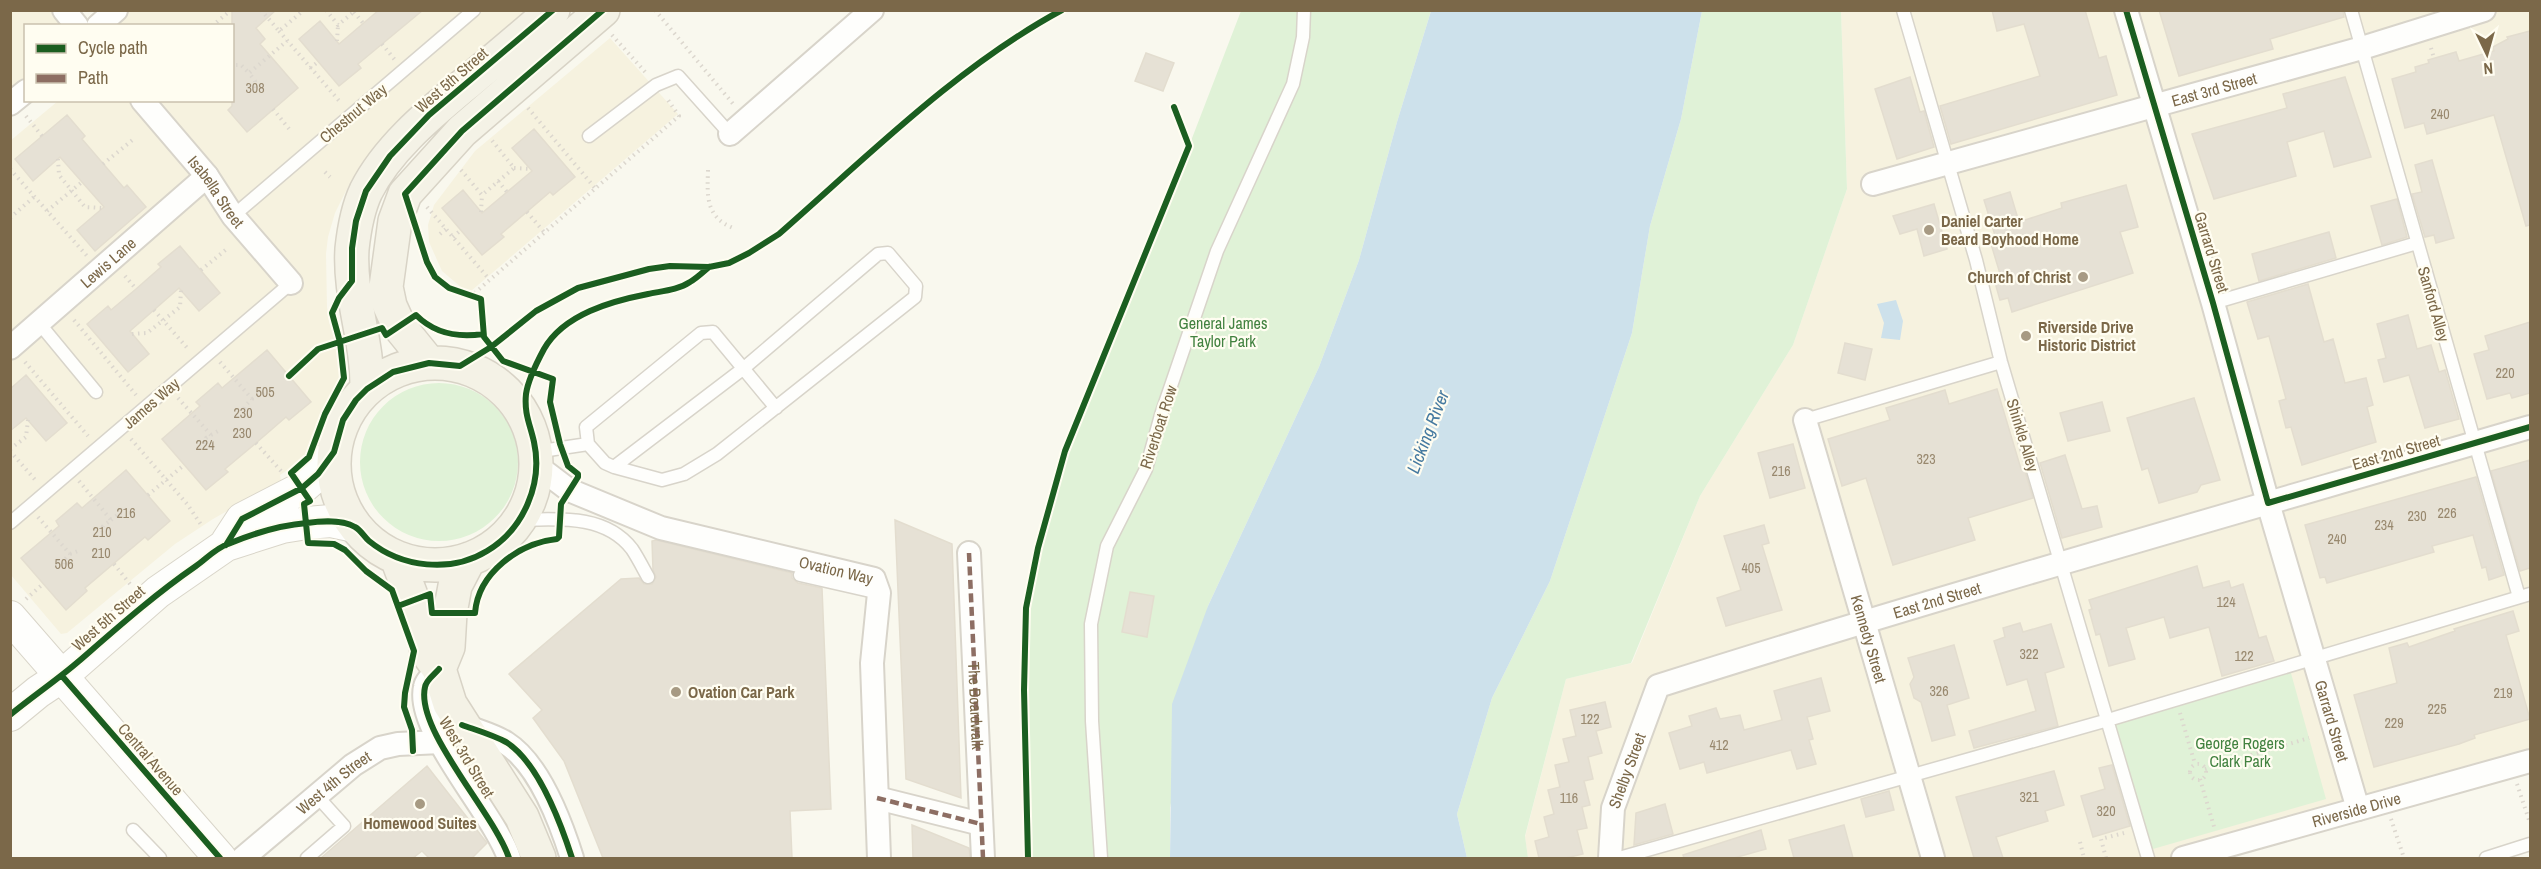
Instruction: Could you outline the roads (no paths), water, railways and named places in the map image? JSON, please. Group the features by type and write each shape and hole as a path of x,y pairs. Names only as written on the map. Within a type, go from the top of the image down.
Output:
{"main road":[{"name":"West 5th Street","path":"367,389 366,358 352,281 352,248 356,221 366,191 390,156 429,115 553,10"},
{"path":"444,364 393,372 367,389 356,400 343,420 334,452 334,477 338,495 355,526 369,542 398,558 433,565 469,559 487,551 505,537 519,520 533,488 534,442 526,420 514,400 492,380 444,364 399,326 390,306 386,287 395,221 405,194 462,131 606,22"},
{"name":"West 3rd Street","path":"398,558 422,625 427,652 439,669 450,704 452,733 522,817 539,858"},
{"path":"439,669 448,647 450,613 455,586 469,559"}],"street":[{"path":"64,10 75,24"},
{"path":"100,24 116,10"},
{"path":"738,127 872,10"},
{"name":"Garrard Street","path":"2126,10 2358,808"},
{"name":"East 3rd Street","path":"1873,184 2362,48 2484,10"},
{"path":"18,110 24,96"},
{"name":"Isabella Street","path":"144,102 207,176 233,216 291,284"},
{"name":"Lewis Lane","path":"15,351 39,323 207,176"},
{"name":"Kennedy Street","path":"1805,420 1933,858"},
{"name":"East 2nd Street","path":"1658,686 1864,620 2530,427"},
{"name":"West 5th Street","path":"10,715 62,676 158,592 214,535 302,488 318,474 334,452"},
{"name":"Ovation Way","path":"535,458 569,490 661,528 874,579 879,593 872,648 879,858"},
{"name":"West 5th Street","path":"214,535 307,523 331,522 355,526"},
{"name":"The Boardwalk","path":"969,553 983,858"},
{"name":"Central Avenue","path":"16,610 62,676 220,858"},
{"name":"Shelby Street","path":"1610,858 1612,808 1658,686"},
{"name":"West 4th Street","path":"243,858 353,765 380,748 452,733"},
{"name":"West 3rd Street","path":"452,733 509,858"},
{"name":"West 3rd Street","path":"452,733 507,743 528,764 560,821 572,858"},
{"name":"Riverside Drive","path":"2183,858 2520,764"},
{"path":"877,798 981,824"}],"lane":[{"name":"Chestnut Way","path":"233,216 474,10"},
{"name":"Riverboat Row","path":"1101,858 1092,721 1091,624 1107,546 1146,469 1161,415 1217,251 1293,84 1303,38 1304,10"},
{"name":"Shinkle Alley","path":"1903,10 1976,260 2001,362 2148,858"},
{"name":"Sanford Alley","path":"2351,10 2474,443 2525,595"},
{"path":"589,136 656,85 678,76 738,127"},
{"path":"2213,303 2417,243"},
{"path":"615,467 744,368 878,254 888,253 916,286 915,297 776,408 717,454 684,474 662,480 615,467 605,463 588,444 586,428 700,333 713,332 744,368 776,408"},
{"name":"James Way","path":"10,523 291,284"},
{"path":"39,323 96,392"},
{"path":"1805,420 2001,362"},
{"path":"535,458 588,444"},
{"path":"519,520 560,519 592,522 613,533 631,548 648,578"},
{"path":"800,575 879,593"},
{"path":"1619,858 2108,720 2525,595"},
{"path":"307,858 344,826 317,796"},
{"path":"133,830 160,858"},
{"path":"2486,858 2530,844"}],"water":[{"name":"Licking River","path":"1431,11 1702,11 1681,119 1650,226 1632,333 1550,581 1492,698 1457,814 1467,858 1170,858 1172,704 1208,606 1319,367 1359,260 1397,122"},
{"path":"1896,300 1903,321 1900,340 1881,338 1884,323 1877,304"}],"place":[{"name":"Daniel Carter Beard Boyhood Home","path":"1929,230"},
{"name":"Church of Christ","path":"2083,277"},
{"name":"Riverside Drive Historic District","path":"2026,336"},
{"name":"Ovation Car Park","path":"676,692"},
{"name":"Homewood Suites","path":"420,804"}],"park label":[{"name":"General James Taylor Park","path":"1223,332"},
{"name":"George Rogers Clark Park","path":"2240,752"}]}
